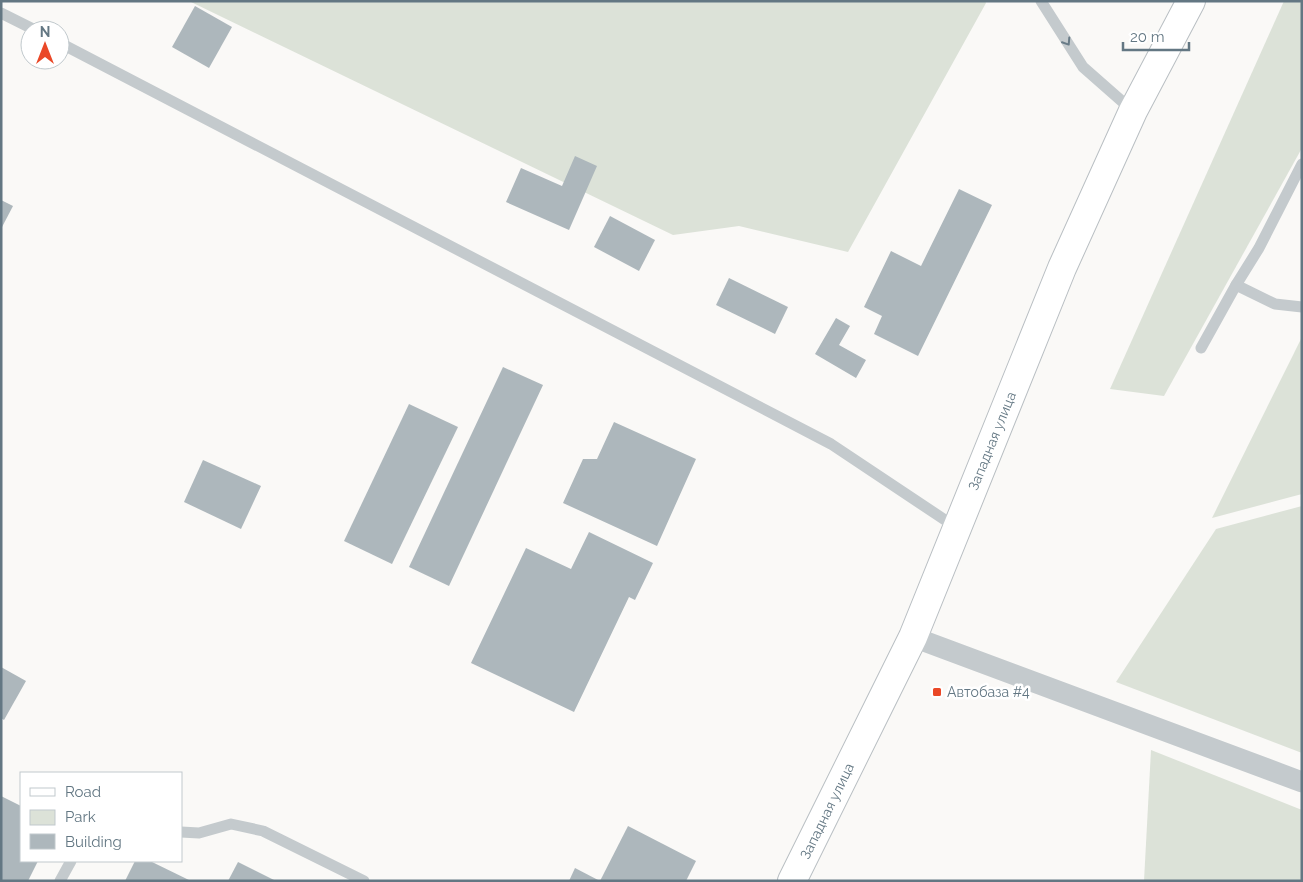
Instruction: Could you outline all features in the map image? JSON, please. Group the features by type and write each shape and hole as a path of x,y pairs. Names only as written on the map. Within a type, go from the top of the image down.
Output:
{"main road":[{"name":"Западная улица","path":"792,881 913,637 1062,268 1133,111 1190,1"}],"street":[{"path":"913,637 1302,782"}],"lane":[{"path":"1041,1 1083,66 1133,111"},
{"path":"1,12 20,22"},
{"path":"70,48 831,444 957,528"},
{"path":"1202,348 1236,285 1259,248 1302,164"},
{"path":"1236,285 1275,304 1302,307"},
{"path":"182,832 200,833 231,824 263,831 364,881"},
{"path":"60,881 70,862"}],"green space":[{"path":"189,1 985,1 986,3 848,252 739,226 673,235"},
{"path":"1284,1 1302,1 1302,148 1164,396 1110,389"},
{"path":"1302,337 1302,494 1212,518"},
{"path":"1302,506 1302,753 1116,682 1216,529"},
{"path":"1151,750 1302,810 1302,881 1144,881"}],"building":[{"path":"195,6 232,27 209,68 172,47"},
{"path":"575,156 597,166 569,230 506,202 521,168 562,186"},
{"path":"959,189 992,205 918,356 874,334 882,316 864,307 891,251 921,266"},
{"path":"1,200 13,206 1,229"},
{"path":"610,216 655,240 639,271 594,247"},
{"path":"729,278 788,307 775,334 716,305"},
{"path":"836,318 850,326 839,345 866,360 856,378 815,354"},
{"path":"503,367 543,385 449,586 409,567"},
{"path":"409,404 458,427 392,564 344,541"},
{"path":"614,422 696,459 657,546 563,503 583,459 597,459"},
{"path":"203,460 261,486 241,529 184,502"},
{"path":"589,532 653,563 635,600 629,597 574,712 471,663 526,548 571,569"},
{"path":"1,667 26,681 4,720 1,718"},
{"path":"1,796 20,806 20,862 38,862 28,881 1,881"},
{"path":"628,826 696,861 686,881 600,881"},
{"path":"134,862 152,862 191,881 125,881"},
{"path":"238,862 276,881 228,881"},
{"path":"575,868 600,881 569,881"}],"place":[{"name":"Автобаза #4","path":"937,692"}]}
